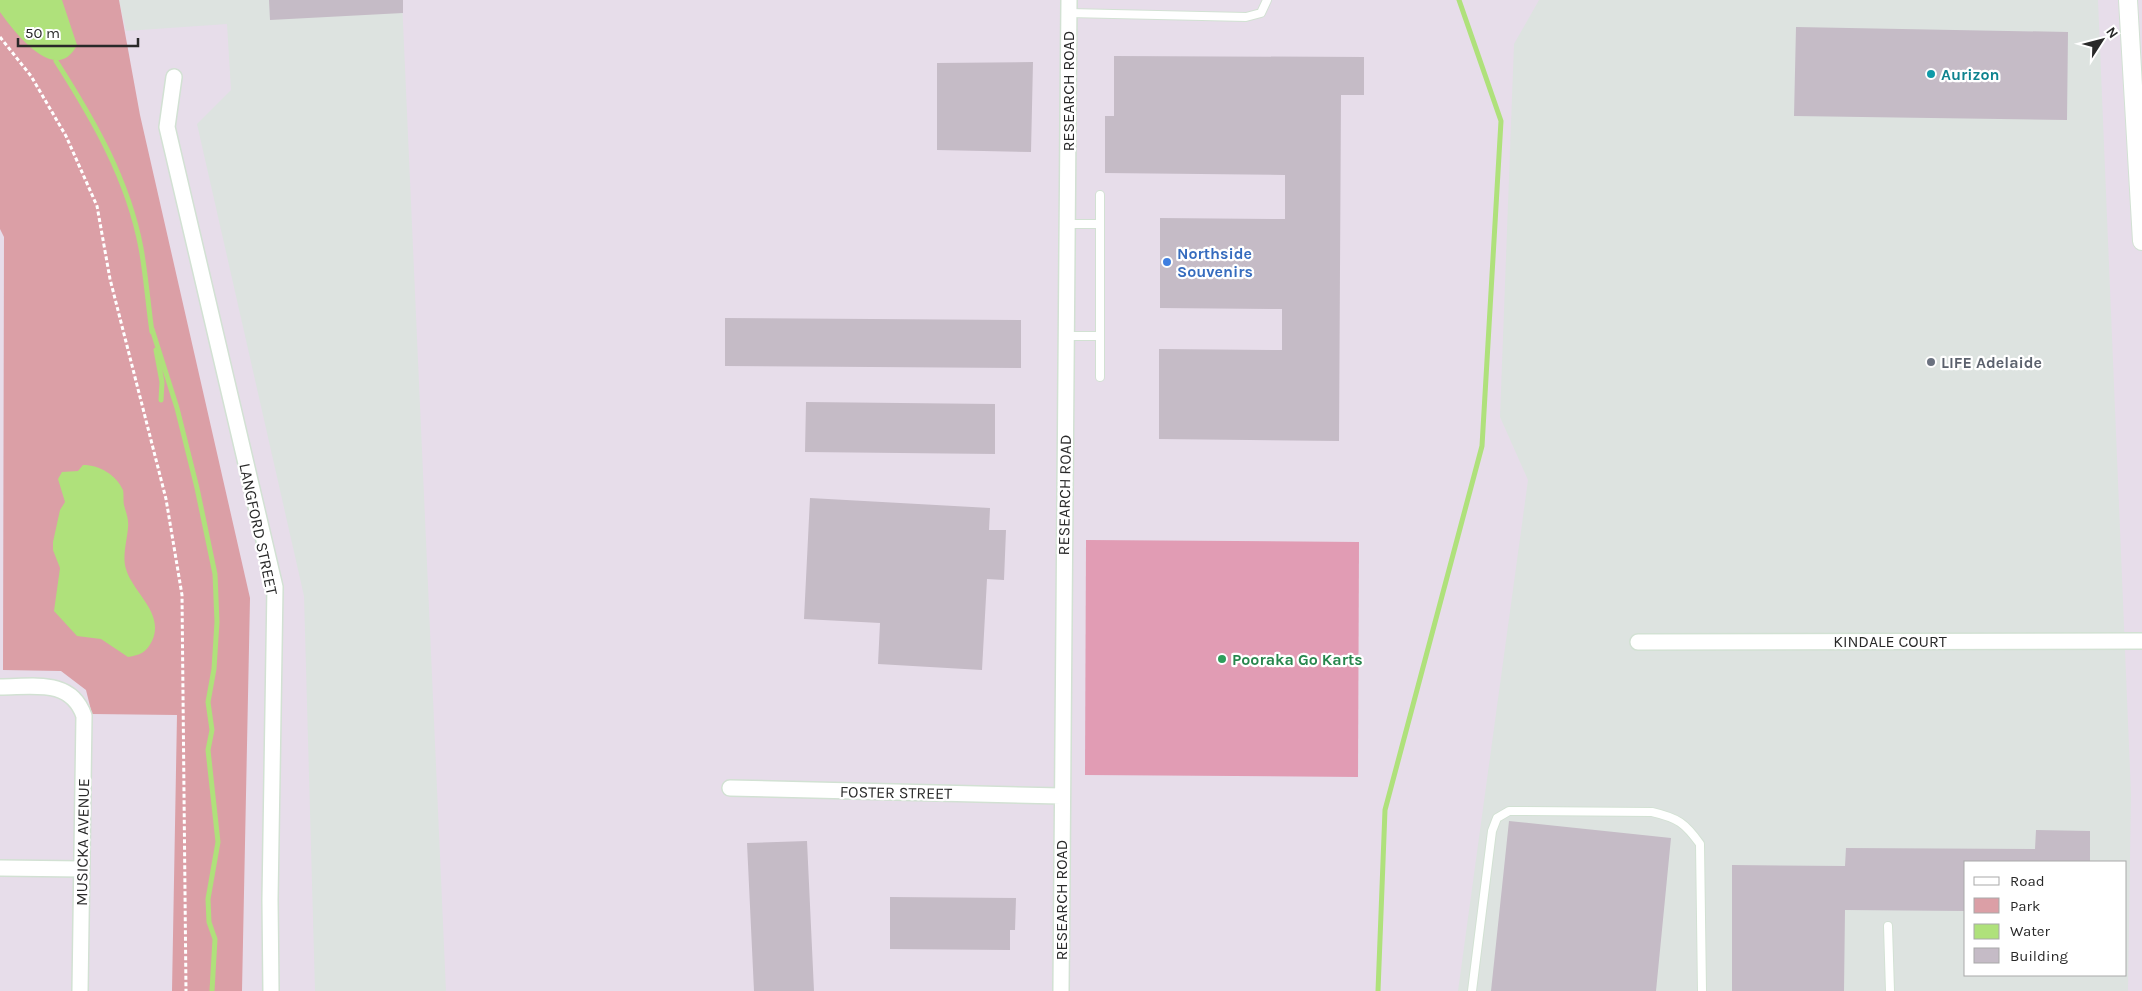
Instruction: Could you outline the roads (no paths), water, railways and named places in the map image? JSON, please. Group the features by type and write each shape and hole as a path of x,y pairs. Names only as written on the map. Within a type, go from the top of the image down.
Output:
{"street":[{"path":"2128,0 2139,148 2142,241"},
{"name":"RESEARCH ROAD","path":"1061,991 1061,796 1069,7"},
{"name":"LANGFORD STREET","path":"174,77 167,127 275,587 270,900 271,991"},
{"name":"KINDALE COURT","path":"1638,642 2142,641"},
{"name":"MUSICKA AVENUE","path":"0,687 52,687 64,690 73,696 80,705 84,716 80,991"},
{"name":"FOSTER STREET","path":"730,788 1061,796"},
{"path":"0,868 82,869"}],"lane":[{"path":"1069,7 1246,17 1261,14 1267,0"},
{"path":"1100,195 1100,377"},
{"path":"1067,224 1100,224"},
{"path":"1066,336 1100,336"},
{"path":"1472,991 1492,831 1497,818 1509,811 1652,812 1675,817 1689,828 1700,844 1702,991"},
{"path":"1888,926 1890,991"}],"water":[{"path":"0,0 62,0 77,45 68,56 58,60 47,58 36,52 15,32 0,12"},
{"path":"83,465 101,469 112,475 123,490 128,525 125,554 126,569 151,612 155,631 150,645 145,651 136,655 128,657 101,639 77,636 54,611 60,568 53,550 53,542 60,510 65,502 58,479 62,472 78,471"}],"waterway":[{"path":"1378,991 1385,810 1482,446 1501,121 1459,0"},
{"path":"56,61 108,150 127,198 141,248 152,332"},
{"path":"152,329 177,408 197,488 215,574 217,622 214,669 208,702 212,730 208,750 218,842 208,899 209,922 215,939 212,991"},
{"path":"156,350 162,382 161,400"}],"place":[{"name":"Aurizon","path":"1931,74"},
{"name":"Northside Souvenirs","path":"1167,262"},
{"name":"LIFE Adelaide","path":"1931,362"},
{"name":"Pooraka Go Karts","path":"1222,659"}]}
